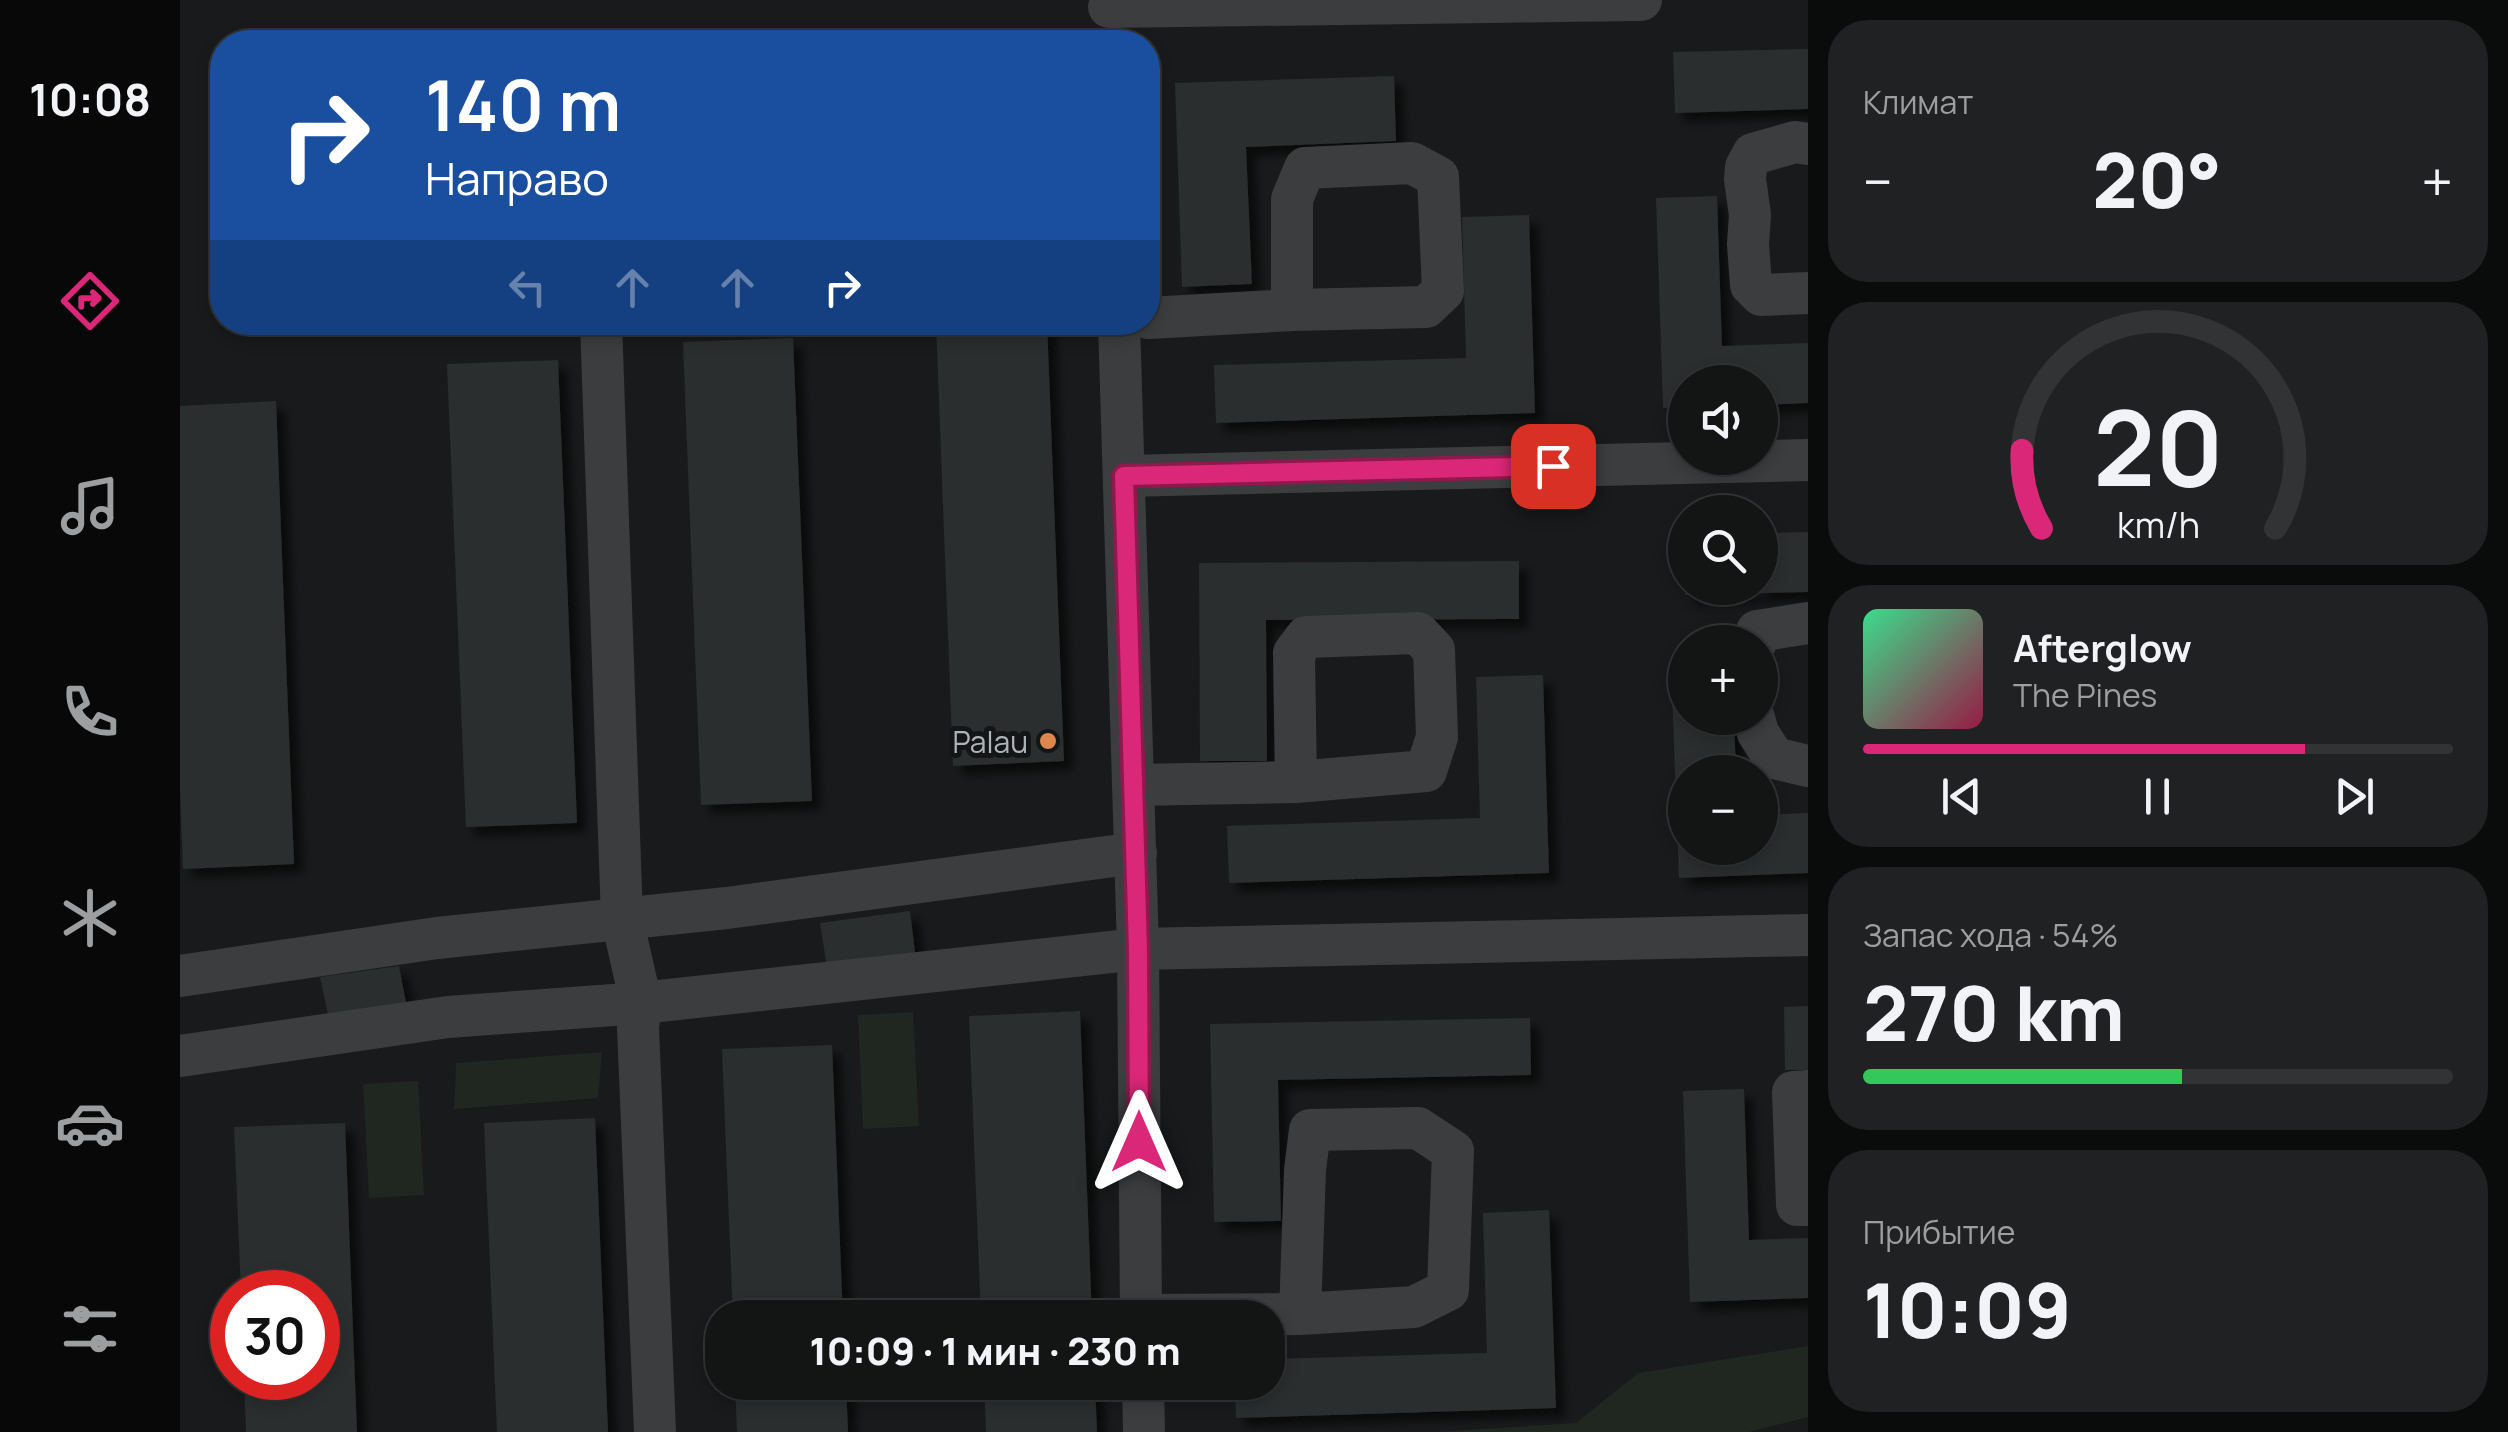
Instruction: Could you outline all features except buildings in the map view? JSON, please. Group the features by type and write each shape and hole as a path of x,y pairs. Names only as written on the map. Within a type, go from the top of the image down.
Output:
{"street":[{"path":"1110,16 1640,0"},
{"path":"1808,144 1794,142 1754,154 1746,167 1745,179 1751,286 1761,295 1808,292"},
{"path":"1160,317 1426,308 1443,291 1438,177 1412,163 1305,168 1292,199 1292,310"},
{"path":"600,335 622,918 642,1003 638,1028 655,1432"},
{"path":"1119,335 1136,854 1141,1300"},
{"path":"1124,476 1808,460"},
{"path":"1778,628 1808,624"},
{"path":"1134,785 1296,782 1426,770 1437,737 1434,650 1418,633 1306,637 1294,653 1296,782"},
{"path":"1759,735 1774,758 1808,766"},
{"path":"180,976 437,938 727,908 1136,854"},
{"path":"180,1056 448,1017 642,1003 1138,949 1808,935"},
{"path":"1808,1092 1793,1092 1797,1205 1808,1205"},
{"path":"1285,1314 1300,1314 1414,1307 1448,1290 1453,1151 1418,1128 1310,1130 1300,1314"},
{"path":"1143,1400 1144,1432"}],"shaded area":[{"path":"913,1012 919,1126 863,1129 858,1015"},
{"path":"602,1052 598,1098 454,1109 456,1063"},
{"path":"418,1081 424,1195 369,1198 363,1084"},
{"path":"1808,1346 1808,1417 1749,1432 1436,1432 1576,1423 1638,1373"}],"place":[{"name":"Palau","path":"1048,741"}],"route":[{"path":"1139,1142 1138,949 1124,476 1553,466"}]}
